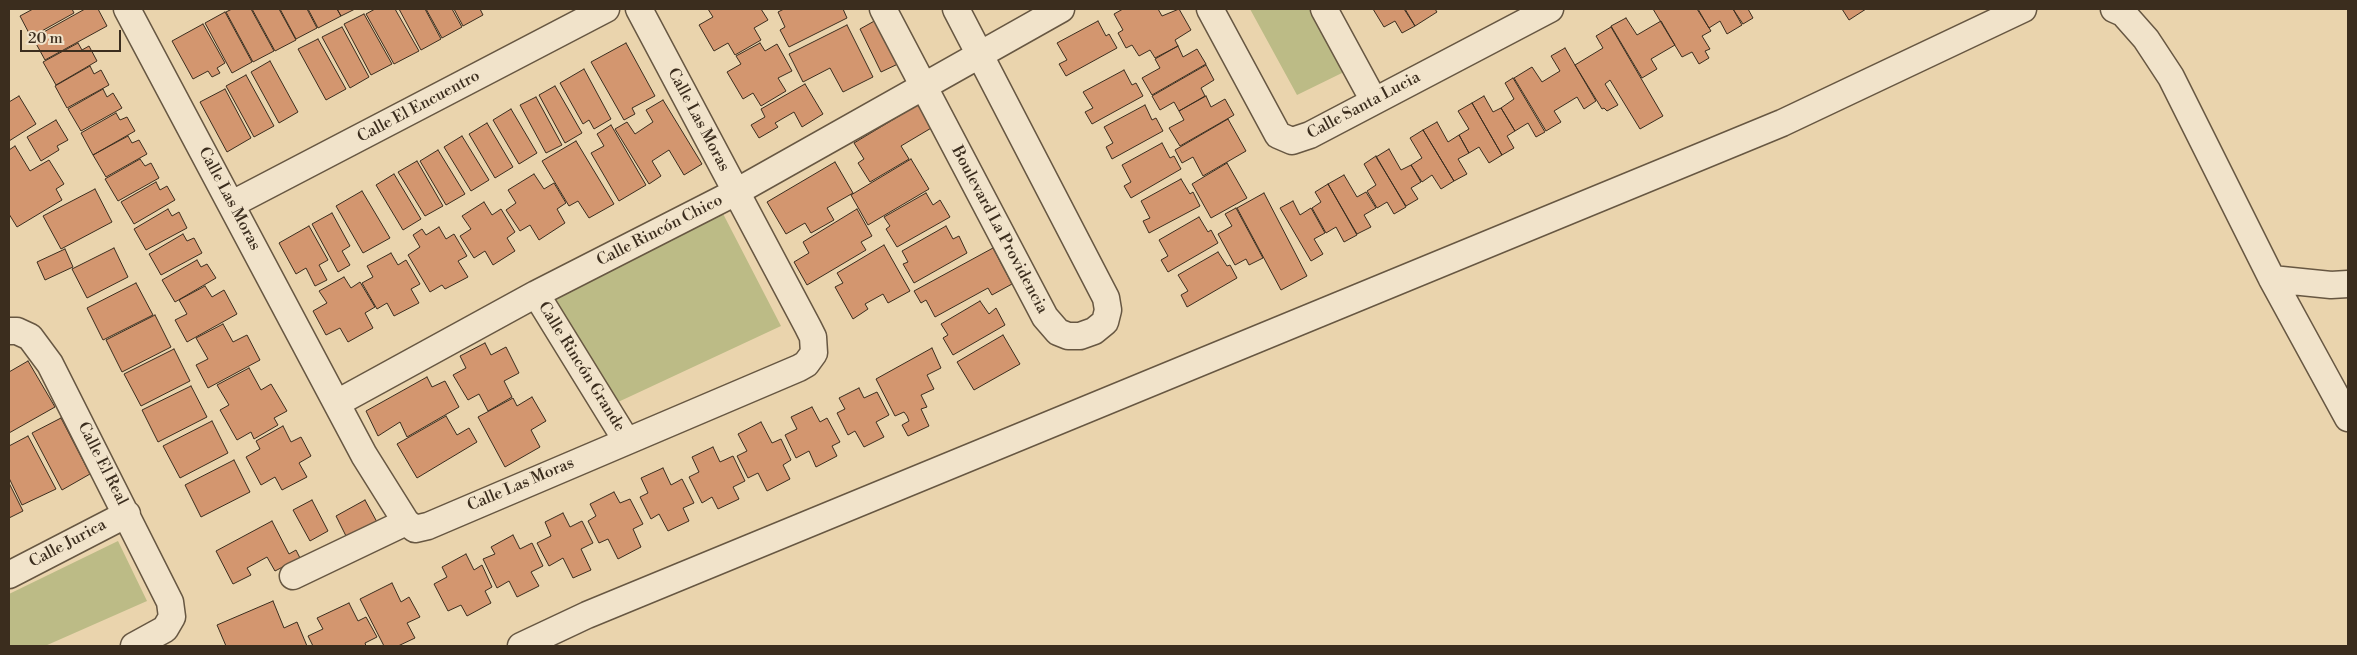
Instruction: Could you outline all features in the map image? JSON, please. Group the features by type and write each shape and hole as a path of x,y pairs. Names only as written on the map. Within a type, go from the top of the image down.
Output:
{"street":[{"name":"Calle Las Moras","path":"129,9 364,454 406,522 415,529 799,368 806,364 814,354 813,337 639,9"},
{"name":"Calle El Encuentro","path":"232,204 606,9"},
{"name":"Boulevard La Providencia","path":"884,9 1045,318 1058,332 1068,336 1080,336 1094,330 1105,322 1108,310 1106,298 956,9"},
{"path":"979,54 1061,9"},
{"name":"Calle Santa Lucia","path":"1210,9 1274,129 1282,139 1292,141 1304,138 1550,9"},
{"path":"1324,9 1374,101"},
{"path":"521,646 597,611 1782,123 2024,9"},
{"path":"2114,9 2123,13 2146,39 2171,77 2272,279 2348,418"},
{"name":"Calle Rincón Chico","path":"337,403 536,294 736,192 979,54"},
{"path":"2272,279 2331,285 2348,284"},
{"name":"Calle Rincón Grande","path":"536,294 626,440"},
{"name":"Calle El Real","path":"9,331 17,331 30,337 50,364 170,602 172,617 165,629 154,637 134,646"},
{"name":"Calle Jurica","path":"9,575 127,514"},
{"path":"293,576 406,522"}],"shaded area":[{"path":"1250,9 1311,9 1344,72 1297,95"},
{"path":"718,204 781,326 616,403 552,296"},
{"path":"118,541 147,601 45,646 9,646 9,594"}],"building":[{"path":"33,9 72,9 74,13 31,37 20,16"},
{"path":"85,9 98,9 107,26 45,60 33,38"},
{"path":"232,9 251,9 274,51 253,62 226,12"},
{"path":"252,9 279,9 296,40 275,51"},
{"path":"280,9 307,9 317,28 296,39"},
{"path":"308,9 337,9 341,16 318,28"},
{"path":"337,9 355,9 341,16"},
{"path":"375,9 395,9 419,51 394,64 366,14"},
{"path":"399,9 425,9 441,39 421,50"},
{"path":"426,9 452,9 462,27 442,38"},
{"path":"454,9 480,9 483,15 463,26"},
{"path":"708,9 761,9 768,20 754,28 761,40 735,55 728,43 714,51 699,25 713,17"},
{"path":"784,9 843,9 847,18 789,47 780,30 785,27 778,12"},
{"path":"1123,9 1158,9 1162,16 1179,9 1191,30 1175,40 1178,46 1155,58 1150,50 1139,56 1132,45 1126,48 1118,33 1123,30 1114,14"},
{"path":"1373,9 1404,9 1415,26 1402,33 1395,21 1384,27"},
{"path":"1405,9 1435,9 1437,12 1415,26"},
{"path":"1653,9 1697,9 1711,31 1702,36 1710,49 1705,51 1709,58 1699,64 1692,52 1682,57"},
{"path":"1698,9 1733,9 1742,25 1727,34 1720,21 1709,28"},
{"path":"1733,9 1748,9 1753,18 1743,24"},
{"path":"1842,9 1866,9 1849,20"},
{"path":"225,12 252,62 232,73 205,23"},
{"path":"364,14 392,64 371,75 344,24"},
{"path":"1626,18 1637,35 1661,21 1675,45 1651,59 1657,69 1642,78 1611,26"},
{"path":"878,19 900,63 881,72 860,29"},
{"path":"1098,21 1106,36 1109,34 1117,48 1066,76 1059,64 1067,60 1057,43"},
{"path":"203,24 225,63 217,68 220,73 212,77 208,71 193,79 172,41"},
{"path":"847,25 873,77 843,92 830,68 803,82 789,54"},
{"path":"342,27 369,77 350,88 322,37"},
{"path":"1611,27 1663,116 1640,129 1610,80 1605,84 1618,105 1607,111 1604,108 1602,109 1575,65 1603,48 1596,36"},
{"path":"318,39 346,89 326,100 298,49"},
{"path":"78,43 82,50 89,46 97,61 56,85 43,62"},
{"path":"626,43 655,96 632,108 635,114 624,120 591,62"},
{"path":"760,43 765,51 777,44 792,71 778,78 786,91 761,106 753,93 743,99 727,72 741,64 736,56"},
{"path":"1178,46 1183,57 1197,49 1206,64 1152,95 1142,78 1160,68 1155,59"},
{"path":"1565,48 1596,101 1584,109 1577,97 1554,111 1561,122 1546,131 1514,78 1532,67 1542,82 1560,71 1551,56"},
{"path":"270,61 298,112 279,123 251,72"},
{"path":"1206,65 1214,80 1201,88 1205,96 1179,111 1174,102 1160,110 1152,96"},
{"path":"90,66 94,74 101,70 109,85 67,108 55,86"},
{"path":"584,69 611,119 594,129 589,120 583,124 560,83"},
{"path":"1124,70 1132,85 1136,83 1143,96 1092,124 1085,112 1093,108 1083,92"},
{"path":"246,75 274,126 254,137 226,86"},
{"path":"1513,78 1545,132 1536,137 1528,123 1515,131 1501,108 1514,99 1505,83"},
{"path":"805,84 823,114 802,127 794,112 775,123 778,127 759,138 751,125 765,117 761,109"},
{"path":"555,86 582,133 565,143 539,95"},
{"path":"103,89 107,97 113,93 122,108 81,131 68,109"},
{"path":"225,89 251,138 227,152 200,102"},
{"path":"19,96 36,124 9,141 9,102"},
{"path":"1206,96 1211,107 1225,99 1234,115 1180,146 1169,128 1184,120 1179,111"},
{"path":"1484,96 1493,112 1501,108 1515,131 1507,136 1514,148 1502,155 1472,103"},
{"path":"536,97 562,145 546,153 520,105"},
{"path":"663,100 702,164 684,175 669,150 652,161 661,176 649,184 615,129 627,122 635,134 653,122 646,110"},
{"path":"924,101 938,124 901,146 909,159 870,182 858,163 864,159 854,143"},
{"path":"1472,103 1502,155 1489,163 1479,147 1469,153 1459,135 1469,129 1458,111"},
{"path":"1145,105 1152,120 1156,118 1163,131 1112,159 1106,147 1113,143 1104,127"},
{"path":"511,109 537,153 519,164 493,120"},
{"path":"116,113 120,120 127,117 135,131 93,155 81,133"},
{"path":"1228,119 1246,151 1203,176 1193,157 1182,163 1175,150"},
{"path":"56,120 68,140 57,146 59,150 41,161 27,137"},
{"path":"1437,122 1448,142 1459,135 1469,153 1458,159 1467,174 1454,181 1423,130"},
{"path":"487,123 513,167 495,178 469,134"},
{"path":"611,125 646,185 619,201 591,153 604,146 597,134"},
{"path":"1423,130 1454,181 1441,189 1432,175 1422,182 1411,165 1422,158 1410,138"},
{"path":"128,136 132,143 139,140 147,154 106,177 93,155"},
{"path":"462,136 489,180 471,191 444,147"},
{"path":"576,141 614,204 589,218 578,201 569,206 542,161"},
{"path":"1162,143 1170,158 1174,156 1181,169 1131,198 1124,186 1131,182 1122,165"},
{"path":"15,146 30,171 49,160 64,184 56,189 62,200 17,227 9,214 9,150"},
{"path":"1389,149 1401,170 1411,165 1421,182 1411,188 1418,199 1406,206 1376,157"},
{"path":"438,150 465,194 446,205 420,161"},
{"path":"1376,156 1406,207 1394,214 1387,202 1377,208 1367,191 1376,185 1364,164"},
{"path":"140,159 145,166 151,163 159,178 118,201 105,179"},
{"path":"911,159 929,189 868,225 851,195"},
{"path":"417,161 443,206 425,216 398,172"},
{"path":"835,162 853,193 827,208 834,220 811,233 805,223 786,234 767,202"},
{"path":"1227,163 1247,198 1211,218 1192,184"},
{"path":"394,174 421,219 403,230 376,185"},
{"path":"534,174 544,189 554,183 566,203 557,209 565,223 539,240 530,225 520,231 506,210 516,203 508,190"},
{"path":"1344,175 1357,197 1366,192 1376,208 1364,215 1371,227 1357,234 1328,184"},
{"path":"1181,179 1190,194 1193,192 1200,206 1149,233 1143,221 1150,218 1141,201"},
{"path":"156,182 160,190 167,186 175,200 134,224 121,202"},
{"path":"1328,184 1357,235 1344,242 1336,227 1326,233 1312,208 1321,202 1315,192"},
{"path":"95,189 112,222 61,249 43,216"},
{"path":"362,191 390,238 363,253 336,206"},
{"path":"926,193 933,205 940,200 950,217 897,247 886,229 890,226 884,217"},
{"path":"1264,193 1307,276 1281,290 1237,208"},
{"path":"1293,201 1300,215 1311,208 1325,233 1314,239 1323,254 1311,261 1280,208"},
{"path":"484,202 492,215 501,209 515,232 507,238 515,251 493,265 485,251 474,258 460,236 471,229 462,216"},
{"path":"1236,208 1263,258 1249,265 1246,259 1235,265 1218,234 1232,226 1225,214"},
{"path":"168,209 172,216 179,212 187,228 146,250 134,229"},
{"path":"857,209 872,236 861,242 866,250 807,285 794,262 809,253 803,242"},
{"path":"332,213 350,246 342,251 350,265 338,272 312,224"},
{"path":"1199,217 1208,232 1211,230 1218,243 1168,272 1161,260 1168,256 1159,240"},
{"path":"309,226 328,260 319,265 327,280 315,286 306,268 296,274 279,243"},
{"path":"946,226 953,239 959,236 967,253 914,283 903,264 908,262 902,251"},
{"path":"439,227 446,239 454,234 467,256 458,261 468,277 445,289 442,285 430,292 408,255 420,247 413,235 422,229 426,235"},
{"path":"183,234 187,241 194,238 202,253 161,275 149,254"},
{"path":"884,245 910,291 888,303 883,294 865,304 868,309 853,319 835,287 843,283 837,273"},
{"path":"114,248 128,277 87,298 72,269"},
{"path":"993,248 1012,284 992,295 988,288 935,317 926,300 921,303 914,291"},
{"path":"65,249 73,267 45,280 37,262"},
{"path":"1218,252 1227,266 1230,265 1237,278 1187,307 1181,295 1188,291 1178,275"},
{"path":"391,253 398,265 406,260 420,284 411,289 419,303 394,316 387,303 377,309 362,283 373,277 367,266"},
{"path":"197,260 201,267 207,264 216,278 175,302 162,280"},
{"path":"344,277 351,288 360,282 375,307 365,313 373,328 348,342 340,328 326,335 313,311 327,303 319,291"},
{"path":"136,283 153,315 103,340 87,308"},
{"path":"205,286 212,297 224,290 237,314 187,342 175,320 187,314 179,300"},
{"path":"980,301 989,314 996,308 1005,325 953,355 943,338 948,335 941,324"},
{"path":"155,315 171,347 122,372 106,340"},
{"path":"223,324 233,342 247,335 260,360 208,388 196,365 208,359 196,338"},
{"path":"1003,335 1020,364 974,390 957,362"},
{"path":"485,343 491,355 506,347 519,373 504,381 512,397 488,411 479,394 468,400 453,375 466,368 460,356"},
{"path":"932,348 941,368 927,375 934,389 921,395 927,407 921,409 929,426 908,436 902,425 909,421 907,416 904,412 895,416 876,379"},
{"path":"174,349 190,381 141,406 124,374"},
{"path":"28,361 55,407 9,433 9,372"},
{"path":"249,368 261,390 271,384 287,411 274,418 278,425 254,439 251,432 237,440 220,410 229,405 217,385"},
{"path":"427,377 432,387 445,381 459,407 407,437 400,422 378,436 366,411"},
{"path":"191,386 207,417 158,442 142,410"},
{"path":"859,388 864,398 877,392 889,415 876,422 884,437 864,447 855,431 848,435 837,413 845,409 839,398"},
{"path":"532,397 546,421 531,430 540,447 505,467 478,417 513,398 517,406"},
{"path":"812,407 820,422 827,418 840,442 832,446 837,456 816,467 809,451 796,458 785,435 797,429 791,417"},
{"path":"446,416 457,435 469,428 477,442 417,478 397,444"},
{"path":"61,418 90,474 62,490 32,433"},
{"path":"212,421 228,453 180,478 163,446"},
{"path":"761,422 772,443 781,439 791,460 783,465 790,479 767,491 758,473 748,478 737,456 747,451 738,434"},
{"path":"283,426 291,442 301,437 311,456 299,463 307,477 282,490 275,477 261,485 246,457 260,449 256,441"},
{"path":"28,436 56,489 22,505 9,478 9,446"},
{"path":"713,447 720,462 733,456 745,481 733,487 739,499 718,509 712,497 702,503 689,477 699,472 692,457"},
{"path":"234,460 250,492 201,517 185,485"},
{"path":"663,468 671,485 682,479 694,503 683,508 689,521 668,531 659,514 651,519 640,497 648,493 641,478"},
{"path":"9,483 23,511 9,518"},
{"path":"614,492 620,503 630,499 643,524 633,529 641,547 618,559 608,539 599,543 588,521 596,516 590,504"},
{"path":"312,500 328,531 310,541 293,510"},
{"path":"365,500 377,522 347,538 336,516"},
{"path":"563,513 570,527 582,521 593,543 581,549 591,570 573,578 563,558 549,566 537,543 551,536 545,522"},
{"path":"272,521 289,554 296,550 300,558 275,571 267,557 247,568 251,575 233,584 216,551"},
{"path":"513,535 520,549 532,543 543,566 531,572 539,586 517,597 509,581 497,588 483,559 495,554 491,547"},
{"path":"466,554 474,570 482,565 492,587 485,591 491,603 467,616 461,605 448,611 434,584 447,577 442,567"},
{"path":"392,583 401,602 409,597 420,617 407,623 415,638 398,646 384,646 360,599"},
{"path":"273,601 284,628 297,622 307,646 226,646 217,625"},
{"path":"349,603 358,621 366,617 377,637 365,643 366,646 313,646 308,636 323,629 317,618"}]}
